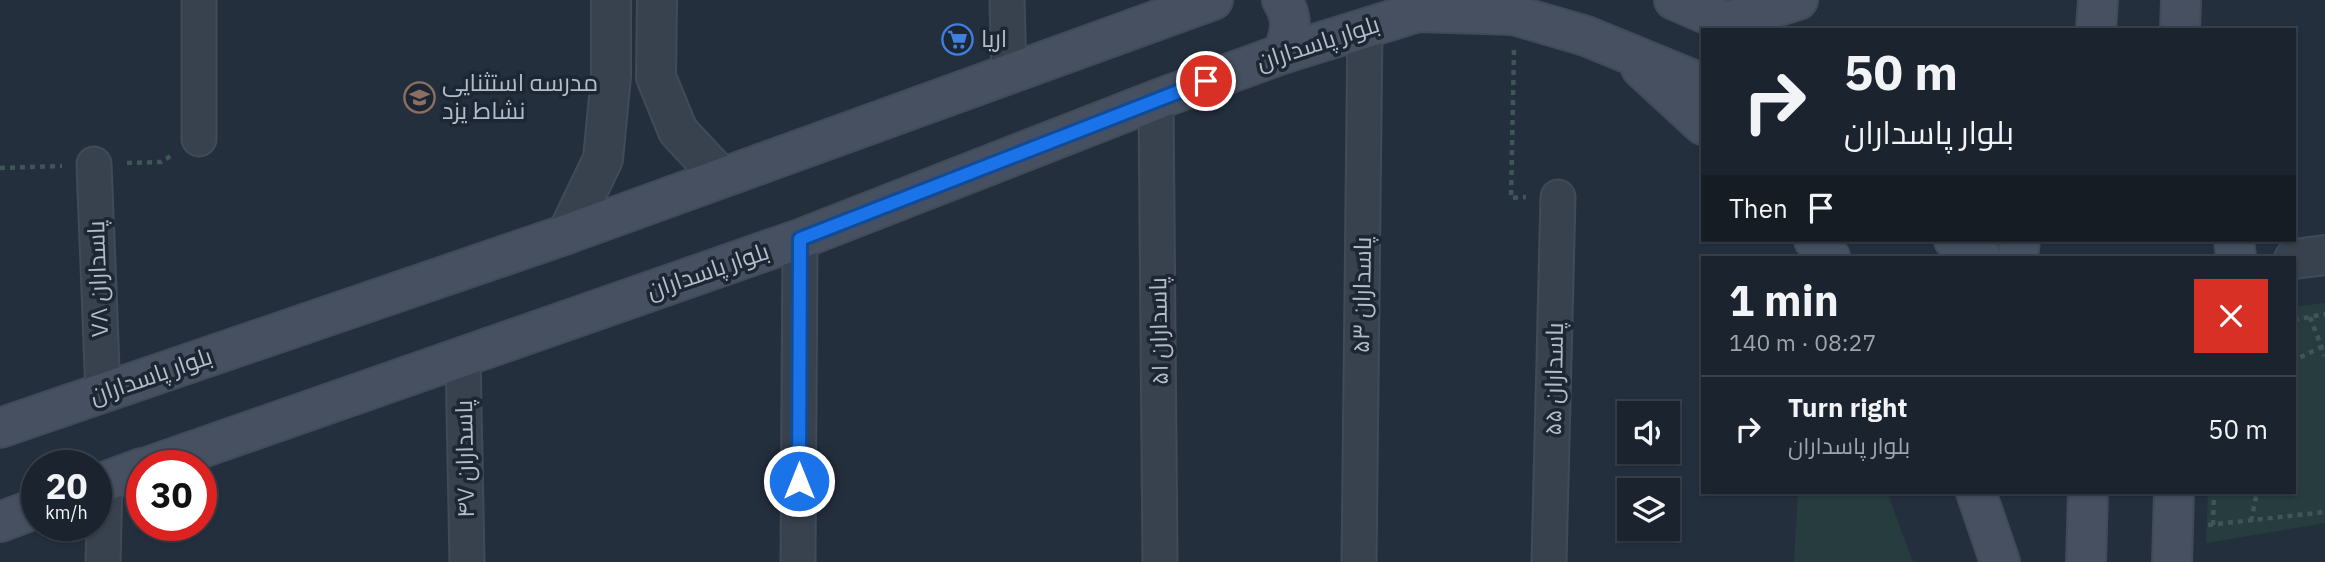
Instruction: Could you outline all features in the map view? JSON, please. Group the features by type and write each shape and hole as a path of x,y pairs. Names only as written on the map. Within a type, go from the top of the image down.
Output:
{"main road":[{"name":"بلوار پاسداران","path":"0,428 567,234 1213,0"},
{"path":"1282,0 1290,12 1291,34 1282,54"},
{"path":"1299,0 1300,9 1313,28 1349,32"},
{"path":"1674,0 1736,26 1798,0"},
{"path":"2096,28 2098,0"},
{"path":"2180,28 2181,0"},
{"name":"بلوار پاسداران","path":"196,450 800,239 1156,100 1282,54 1418,12 1514,15 1586,36 1701,83"},
{"path":"1625,52 1701,123"},
{"path":"1816,242 1829,256"},
{"path":"1957,242 1978,256"},
{"path":"1977,494 2000,562"},
{"path":"2086,562 2089,494"},
{"path":"2172,546 2174,494"},
{"path":"0,522 21,514"}],"street":[{"path":"199,0 199,139"},
{"path":"567,234 603,159 611,76 611,0"},
{"path":"657,0 656,77 678,131 721,177"},
{"path":"1007,0 1009,73"},
{"name":"پاسداران ۵۳","path":"1349,32 1359,562"},
{"name":"پاسداران ۵۱","path":"1156,100 1160,562"},
{"name":"پاسداران ۷۸","path":"94,164 103,393"},
{"name":"پاسداران ۵۵","path":"1549,562 1558,197"},
{"path":"798,562 800,239"},
{"path":"2296,259 2325,255"},
{"name":"پاسداران ۴۷","path":"463,357 467,562"},
{"path":"102,541 103,562"}],"path":[{"path":"1514,15 1511,198 1558,197"},
{"path":"2296,320 2325,314"},
{"path":"2311,317 2325,356"},
{"path":"2296,362 2323,346"},
{"path":"2213,525 2214,494"},
{"path":"2251,521 2258,494"},
{"path":"2172,546 2213,525 2325,512"}],"green space":[{"path":"2325,303 2325,523 2206,543 2208,494 2296,494 2296,307"},
{"path":"1798,494 1888,494 1913,562 1794,562"}],"place":[{"name":"اریا","path":"958,39"},
{"name":"مدرسه استثنایی نشاط یزد","path":"419,97"}],"route":[{"path":"799,481 800,239 1206,81"}]}
